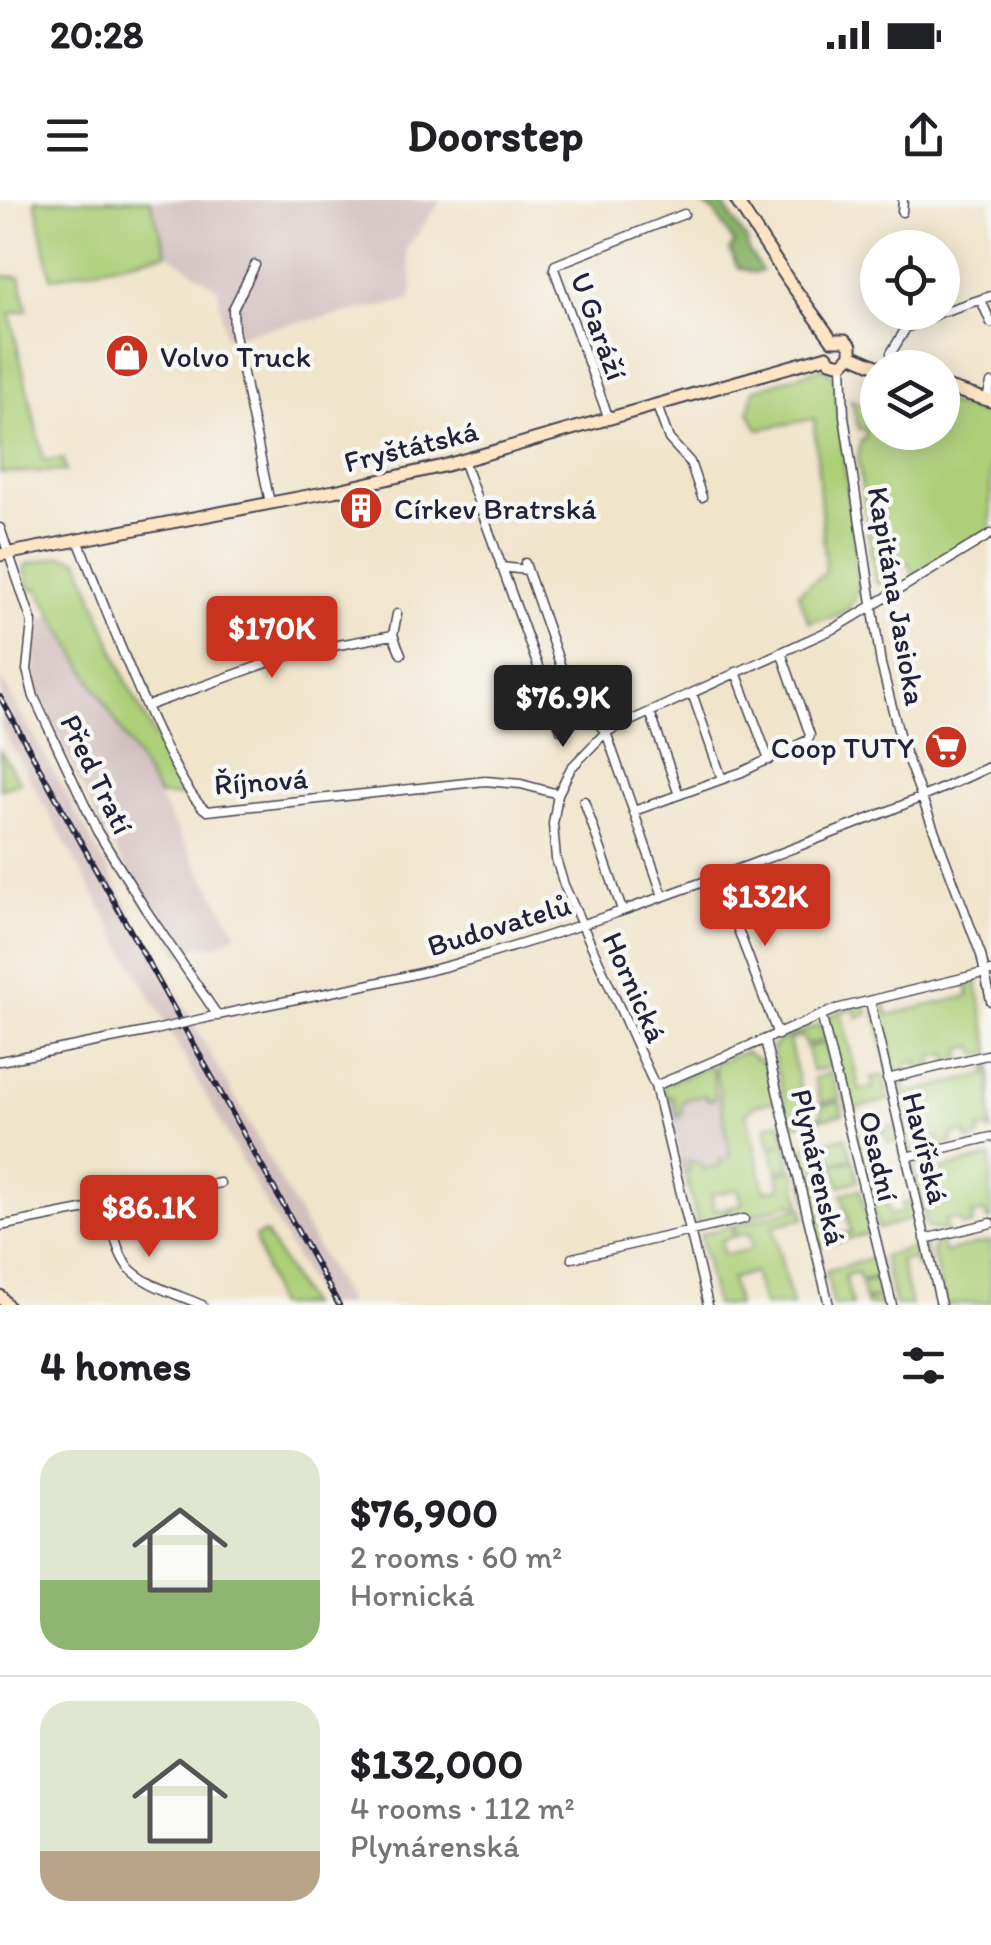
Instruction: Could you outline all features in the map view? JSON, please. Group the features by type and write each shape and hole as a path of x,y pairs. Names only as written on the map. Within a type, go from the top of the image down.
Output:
{"street":[{"path":"736,200 832,340"},
{"path":"902,212 904,200"},
{"name":"U Garáží","path":"609,419 555,265 684,214"},
{"path":"255,265 234,309 234,330 270,503"},
{"path":"960,306 991,296"},
{"path":"980,300 991,323"},
{"path":"846,360 851,346 845,340 832,340 826,346 830,361 860,363"},
{"name":"Fryštátská","path":"5,554 270,503 463,460 827,356"},
{"name":"Kapitána Jasioka","path":"846,360 844,416 881,664 921,800 988,972 991,1001"},
{"path":"960,391 989,400 991,383"},
{"path":"657,406 669,439 690,462 702,497"},
{"path":"463,460 560,730"},
{"name":"Před Tratí","path":"0,528 5,554 32,622 27,670 34,697 97,831 218,1016"},
{"path":"558,794 571,768 606,732 838,627 991,534"},
{"name":"Říjnová","path":"78,540 146,706 198,806 207,811 484,781 521,784 558,794"},
{"path":"502,567 526,567 569,690 606,732 663,896"},
{"path":"397,614 393,635 401,654"},
{"path":"146,706 295,653 393,635"},
{"path":"634,811 722,780 810,738 781,652"},
{"path":"736,672 768,760"},
{"path":"692,693 722,780"},
{"path":"650,712 679,795"},
{"name":"Budovatelů","path":"0,1061 451,965 718,877 921,800 991,766"},
{"name":"Hornická","path":"558,794 553,824 556,858 655,1086 708,1305"},
{"path":"584,802 622,910"},
{"path":"718,877 778,1036"},
{"path":"980,956 991,952"},
{"path":"655,1086 836,1010 988,972"},
{"name":"Havířská","path":"870,1001 941,1305"},
{"name":"Osadní","path":"822,1018 892,1305"},
{"name":"Plynárenská","path":"765,1040 829,1305"},
{"path":"887,1080 991,1054"},
{"path":"906,1157 991,1138"},
{"path":"0,1226 220,1183"},
{"path":"108,1204 128,1267 202,1305"},
{"path":"572,1258 744,1219"},
{"path":"925,1239 991,1222"},
{"path":"0,1296 7,1305"}],"shaded area":[{"path":"150,200 441,200 406,250 414,288 409,301 225,337 218,289 167,253"},
{"path":"52,615 237,933 218,945 198,947 181,957 100,826 35,686 35,652 41,621"},
{"path":"0,676 349,1305 322,1305 0,725"},
{"path":"675,1092 687,1098 720,1092 730,1152 721,1166 684,1175 664,1094"}],"green space":[{"path":"35,200 150,200 167,253 51,278"},
{"path":"697,200 720,200 762,271 754,273 737,267 730,250 734,243 715,213"},
{"path":"0,276 20,277 27,310 10,314 44,461 63,459 66,471 0,473"},
{"path":"824,367 834,377 859,583 853,602 843,612 809,622 798,593 826,572 814,419 758,429 749,412 754,390"},
{"path":"851,400 860,404 859,429"},
{"path":"960,407 991,416 991,530 914,576 908,562 892,568 896,586 893,588 875,582 858,459 860,446 860,450 960,450"},
{"path":"62,556 79,560 126,681 185,796 159,796 37,587 29,590 25,565"},
{"path":"0,751 20,782 0,789"},
{"path":"975,977 991,1052 977,1054 975,1046 961,1049 961,1058 949,1061 947,1054 932,1057 933,1067 919,1069 917,1061 906,1063 908,1072 890,1073 877,1004 884,1001 888,1015 969,996 966,980"},
{"path":"866,1005 868,1014 857,1017 854,1008 841,1012 860,1090 873,1087 871,1078 883,1075 889,1100 848,1110 827,1019 840,1011"},
{"path":"821,1024 825,1040 805,1045 803,1036 789,1040 807,1119 822,1116 821,1106 840,1102 843,1114 790,1126 772,1048 779,1041"},
{"path":"825,1043 831,1067 812,1071 807,1048"},
{"path":"745,1052 767,1065 777,1101 752,1106 746,1112 765,1191 781,1188 777,1173 794,1170 801,1204 745,1218 732,1217 729,1207 742,1204 738,1189 711,1195 714,1210 726,1208 728,1217 698,1224 681,1159 685,1173 690,1171 688,1160 701,1164 703,1170 721,1166 720,1160 728,1158 714,1063"},
{"path":"991,1059 991,1133 989,1128 979,1130 980,1137 968,1140 965,1132 952,1135 953,1143 940,1146 938,1137 922,1140 923,1150 909,1154 893,1084 902,1080 907,1094 988,1074 985,1060"},
{"path":"709,1066 713,1071 715,1099 707,1100 706,1095 687,1099 681,1104 682,1114 678,1118 673,1096 668,1096 670,1119 663,1085"},
{"path":"832,1073 839,1099 821,1103 814,1078"},
{"path":"782,1122 791,1167 777,1170 771,1148 781,1144 770,1146 766,1125"},
{"path":"895,1126 899,1141 888,1143 885,1133 871,1137 890,1215 904,1212 902,1204 914,1201 918,1217 878,1229 855,1136"},
{"path":"845,1137 853,1159 834,1163 831,1154 817,1158 835,1236 851,1232 842,1194 860,1189 870,1233 819,1247 797,1152 799,1148"},
{"path":"991,1157 991,1220 987,1220 985,1212 972,1215 973,1224 962,1226 958,1219 945,1221 947,1231 927,1228 911,1161 921,1159 925,1173"},
{"path":"854,1161 858,1181 840,1186 834,1165"},
{"path":"802,1207 805,1218 773,1226 792,1305 763,1305 754,1272 731,1279 737,1305 715,1305 700,1234 732,1226 733,1237 721,1240 724,1255 752,1249 749,1233 736,1236 734,1226"},
{"path":"265,1233 308,1305 276,1305 255,1237"},
{"path":"940,1238 944,1252 991,1241 991,1302 945,1305 932,1249"},
{"path":"924,1244 929,1264 916,1267 914,1258 900,1262 911,1305 895,1305 883,1256"},
{"path":"876,1257 881,1276 860,1280 858,1272 845,1275 852,1305 833,1305 826,1271"},
{"path":"881,1278 887,1305 866,1305 881,1296 865,1300 861,1283"}],"railway":[{"path":"0,697 339,1305"}],"place":[{"name":"Volvo Truck","path":"127,356"},
{"name":"Církev Bratrská","path":"361,508"},
{"name":"Coop TUTY","path":"946,747"}]}
